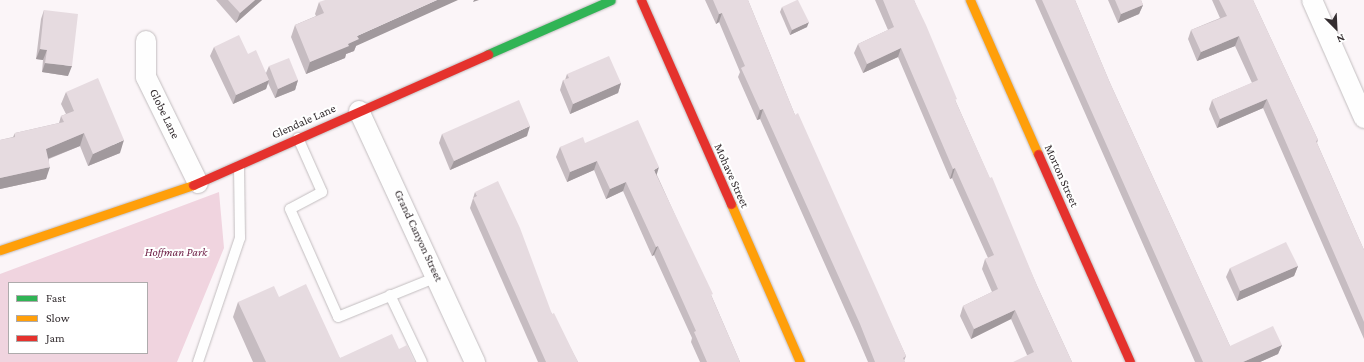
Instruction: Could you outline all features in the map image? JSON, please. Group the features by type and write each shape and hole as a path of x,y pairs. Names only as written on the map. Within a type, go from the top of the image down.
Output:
{"street":[{"name":"Glendale Lane","path":"0,250 198,183 611,0"},
{"name":"Mohave Street","path":"640,0 800,362"},
{"name":"Morton Street","path":"970,0 1130,362"},
{"path":"1312,0 1364,118"},
{"name":"Globe Lane","path":"146,41 146,77 198,183"},
{"name":"Grand Canyon Street","path":"359,111 475,362"}],"lane":[{"path":"298,138 322,192 290,209 338,317 437,277"},
{"path":"198,362 240,238 239,166"},
{"path":"390,296 422,362"}],"green space":[{"name":"Hoffman Park","path":"219,192 224,248 177,362 0,362 0,274"}],"building":[{"path":"228,0 255,0 240,13"},
{"path":"325,0 437,0 357,36 359,39 348,44 349,46 310,62 295,25 324,13 319,2"},
{"path":"713,0 748,0 795,115 798,113 906,356 903,358 905,362 875,362 860,324 763,109 760,110 741,68 745,66 722,13 719,14"},
{"path":"797,0 809,22 792,30 782,7"},
{"path":"883,0 914,0 957,99 955,100 990,178 992,177 1038,288 1072,362 1013,362 1034,352 1015,310 974,329 963,306 998,289 985,259 994,255 955,168 953,169 901,48 867,64 858,44 894,27"},
{"path":"1042,0 1075,0 1110,83 1230,346 1273,326 1282,345 1243,362 1203,362"},
{"path":"1115,0 1141,0 1143,5 1121,14"},
{"path":"1219,0 1253,0 1318,140 1316,141 1364,250 1364,322 1267,99 1220,119 1212,100 1258,80 1239,36 1201,52 1191,30 1227,16"},
{"path":"44,10 78,14 72,66 45,63 47,50 40,49"},
{"path":"239,35 248,54 256,50 269,80 236,95 214,47"},
{"path":"609,56 621,83 573,104 563,80 569,78 567,74"},
{"path":"289,58 298,80 278,89 269,66"},
{"path":"98,78 124,140 93,154 84,133 46,149 50,167 0,178 0,140 15,137 15,133 64,122 61,116 74,111 66,92"},
{"path":"519,100 530,126 454,161 442,134"},
{"path":"638,120 659,167 654,170 713,294 711,295 740,362 707,362 694,332 696,331 658,246 656,247 626,182 610,189 597,161 570,172 560,147 583,137 585,143"},
{"path":"498,181 520,228 552,314 554,313 578,362 546,362 473,198 477,196 475,192"},
{"path":"1286,242 1298,266 1240,291 1230,268"},
{"path":"306,284 340,358 392,334 399,349 407,345 415,362 266,362 238,302 274,286 279,297"}],"traffic: fast":[{"path":"488,54 611,0"}],"traffic: slow":[{"path":"970,0 1038,154"},
{"path":"0,250 193,185"},
{"path":"731,204 800,362"}],"traffic: jam":[{"path":"641,0 731,204"},
{"path":"193,185 488,54"},
{"path":"1038,154 1130,362"}]}
